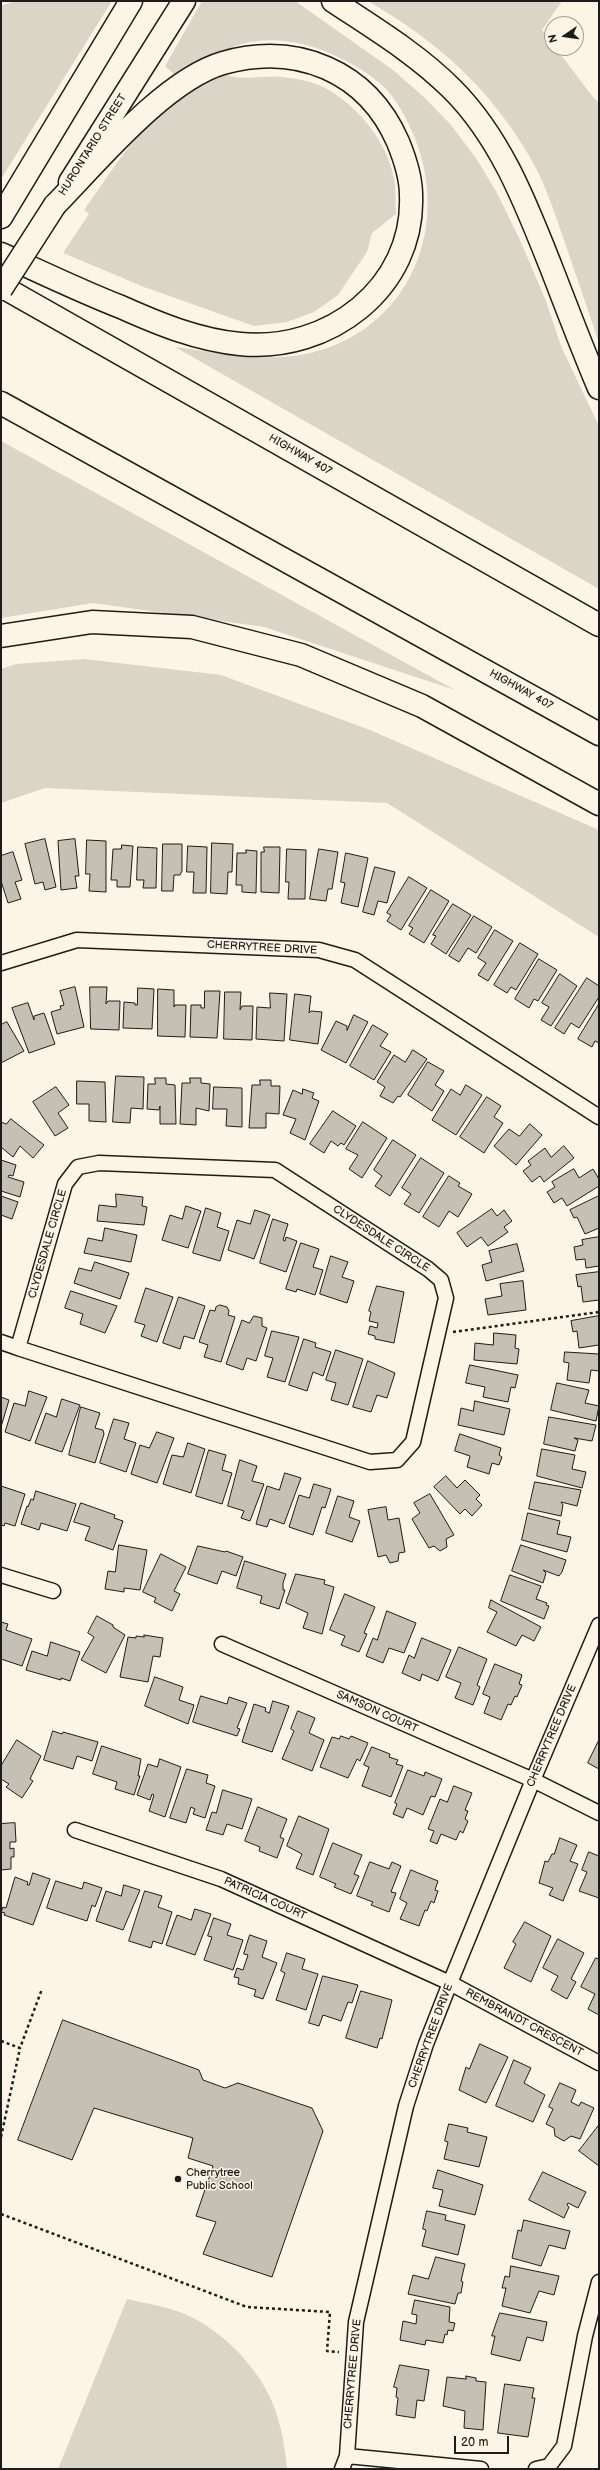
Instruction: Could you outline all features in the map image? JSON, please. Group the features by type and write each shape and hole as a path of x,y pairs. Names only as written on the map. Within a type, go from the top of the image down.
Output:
{"main road":[{"path":"1,217 23,184 131,1"},
{"name":"HURONTARIO STREET","path":"1,289 184,1"},
{"path":"332,1 414,56 452,89 480,122 505,160 532,219 599,388"},
{"path":"1,254 164,326 208,339 242,345 279,344 314,336 340,324 365,306 385,282 399,257 408,231 411,196 405,160 391,126 369,96 344,76 315,63 282,56 250,57 222,64 192,77 165,97 141,118 55,205"},
{"name":"HIGHWAY 407","path":"1,286 599,625"},
{"name":"HIGHWAY 407","path":"1,403 599,734"},
{"path":"1,636 92,622 192,627 301,656 422,706 599,804"}],"street":[{"name":"CHERRYTREE DRIVE","path":"1,963 78,940 319,950 355,960 599,1117"},
{"name":"CLYDESDALE CIRCLE","path":"1,1342 18,1348 370,1462 397,1460 413,1442 439,1334 446,1298 440,1280 428,1269 275,1170 99,1163 78,1167 66,1184 18,1348"},
{"path":"1,1575 53,1592"},
{"name":"CHERRYTREE DRIVE","path":"342,2469 347,2456 356,2322 406,2106 426,2044 450,1983 533,1780 599,1625"},
{"name":"SAMSON COURT","path":"222,1644 533,1780 599,1813"},
{"name":"PATRICIA COURT","path":"75,1830 221,1879 450,1983"},
{"name":"REMBRANDT CRESCENT","path":"450,1983 599,2063"},
{"path":"536,2469 549,2466 564,2446 585,2336 599,2282"},
{"path":"347,2456 481,2469"}],"path":[{"path":"439,1334 599,1312"},
{"path":"1,2137 20,2048 42,1989"},
{"path":"1,2041 20,2048"},
{"path":"1,2214 247,2307 330,2312 327,2351 354,2353"}],"shaded area":[{"path":"15,1 112,1 1,179 1,6"},
{"path":"202,1 295,1 393,70 425,98 451,125 476,158 497,193 520,240 546,301 561,346 599,426 599,589 175,347 244,356 280,357 314,352 346,340 374,322 396,299 412,272 423,242 427,210 426,177 417,144 407,122 399,107 384,87 352,64 321,50 299,43 264,40 235,46 177,77 165,66"},
{"path":"368,1 562,1 552,16 544,16 544,27 542,30 544,33 544,56 562,56 599,103 599,343 558,221 546,189 531,159 498,110 480,89 440,50"},
{"path":"223,73 229,76 244,78 292,78 325,88 350,105 371,128 380,141 392,169 395,184 396,214 372,233 367,252 338,295 314,312 287,322 254,326 144,287 63,253 89,214 84,210 121,157 141,132 178,99"},
{"path":"1,441 455,690 264,627 93,603 1,618"},
{"path":"84,659 221,675 370,730 599,830 599,937 387,803 45,788 1,803 1,669 16,664"},
{"path":"127,2299 160,2306 194,2318 222,2337 235,2349 257,2376 273,2404 282,2436 287,2469 58,2469"}],"building":[{"path":"45,839 56,887 45,890 43,882 35,884 25,844"},
{"path":"75,839 79,876 75,876 77,888 61,890 58,841"},
{"path":"87,840 106,841 106,892 89,891 90,874 86,874"},
{"path":"212,843 233,844 232,872 228,872 227,894 211,893"},
{"path":"163,844 182,844 182,871 180,875 174,875 173,891 162,891"},
{"path":"122,845 133,846 130,887 117,887 117,880 111,880 113,849 121,849"},
{"path":"188,846 207,847 206,893 193,893 194,872 187,872"},
{"path":"138,847 157,848 156,888 143,888 144,880 137,880"},
{"path":"264,847 280,847 279,893 261,892 261,852 264,852"},
{"path":"287,849 306,850 305,899 288,899 289,882 286,882"},
{"path":"319,849 338,852 332,889 328,889 326,901 310,899"},
{"path":"246,850 257,851 256,893 242,892 242,885 236,885 237,853 246,853"},
{"path":"13,852 22,880 15,882 21,899 8,903 1,881 1,856"},
{"path":"346,853 368,858 358,907 341,903 345,883 341,882"},
{"path":"375,867 395,872 387,903 378,901 374,915 363,912"},
{"path":"409,877 427,888 401,930 387,921 391,915 387,913"},
{"path":"431,890 449,901 424,943 409,934 413,928 409,926"},
{"path":"453,904 471,915 446,954 431,944 436,936 433,935"},
{"path":"474,916 492,927 476,953 468,948 459,962 449,956"},
{"path":"495,930 513,941 488,981 478,975 486,963 478,958"},
{"path":"520,943 538,954 516,990 511,987 507,993 494,985"},
{"path":"539,959 557,970 538,1001 534,999 529,1008 515,999"},
{"path":"560,974 577,986 551,1026 541,1020 549,1007 542,1003"},
{"path":"587,978 599,986 599,997 579,1028 571,1023 564,1034 555,1028"},
{"path":"75,987 84,1027 57,1034 51,1012 61,1009 60,1006 64,1005 60,991"},
{"path":"90,987 107,987 106,1004 108,1001 120,1001 119,1030 91,1029"},
{"path":"138,988 154,989 152,1029 123,1028 124,1002 135,1003 135,1005 137,1005"},
{"path":"158,989 174,990 174,1007 175,1005 186,1005 185,1037 158,1036"},
{"path":"205,991 220,991 217,1038 190,1037 191,1005 201,1005 201,1008 204,1008"},
{"path":"225,992 241,992 240,1010 242,1006 253,1006 252,1040 224,1039"},
{"path":"270,993 287,994 284,1041 256,1039 257,1007 270,1008"},
{"path":"295,994 311,996 309,1013 311,1011 322,1012 318,1044 290,1040"},
{"path":"28,1003 34,1020 34,1016 44,1013 55,1044 29,1053 12,1008"},
{"path":"599,1004 599,1043 595,1041 592,1047 578,1039"},
{"path":"354,1015 368,1022 346,1063 321,1050 336,1021 347,1026 347,1030"},
{"path":"7,1022 24,1051 1,1063 1,1025"},
{"path":"373,1025 388,1034 380,1046 391,1052 374,1080 350,1066"},
{"path":"413,1050 427,1059 400,1097 398,1096 393,1103 380,1096 385,1087 377,1082 394,1055 405,1062"},
{"path":"428,1062 444,1071 435,1085 444,1091 432,1111 408,1095"},
{"path":"116,1076 144,1077 143,1109 131,1108 130,1123 113,1122"},
{"path":"155,1078 166,1078 166,1084 175,1085 176,1124 160,1124 160,1106 159,1110 147,1109 148,1084 155,1084"},
{"path":"190,1078 201,1078 201,1083 210,1084 209,1111 196,1108 196,1125 180,1124 182,1083 190,1083"},
{"path":"260,1080 271,1080 271,1086 280,1086 279,1114 266,1113 266,1128 249,1128 252,1085 260,1085"},
{"path":"77,1081 105,1082 106,1122 89,1121 89,1104 77,1104"},
{"path":"466,1085 482,1095 456,1135 432,1120 451,1089 460,1095"},
{"path":"56,1087 69,1105 58,1113 68,1128 55,1136 33,1102"},
{"path":"214,1087 242,1088 242,1127 226,1126 227,1109 213,1109"},
{"path":"303,1089 314,1093 312,1098 319,1101 305,1140 290,1133 296,1119 283,1115 293,1090 302,1094"},
{"path":"487,1097 501,1106 494,1117 503,1123 484,1153 460,1137"},
{"path":"333,1111 356,1126 344,1145 341,1143 338,1146 331,1141 324,1153 310,1144"},
{"path":"11,1119 44,1145 33,1158 20,1146 13,1157 1,1147 1,1122 6,1124"},
{"path":"363,1122 387,1138 362,1178 349,1169 358,1155 346,1149"},
{"path":"530,1124 542,1135 516,1165 494,1146 509,1129 519,1136"},
{"path":"393,1140 416,1155 390,1196 375,1186 382,1176 374,1170"},
{"path":"564,1146 574,1158 544,1182 540,1176 532,1182 523,1171 531,1165 528,1161 545,1148 551,1157"},
{"path":"421,1158 444,1173 419,1213 404,1204 411,1194 402,1188"},
{"path":"1,1160 16,1165 13,1176 9,1175 8,1177 24,1182 20,1197 1,1191"},
{"path":"574,1169 579,1178 593,1169 599,1179 599,1186 567,1206 562,1198 554,1203 547,1192 555,1187 552,1182"},
{"path":"449,1176 460,1183 458,1186 472,1194 458,1217 449,1211 439,1227 423,1217"},
{"path":"116,1194 143,1197 142,1206 147,1207 144,1225 97,1221 99,1205 116,1207"},
{"path":"1,1196 18,1202 12,1219 1,1215"},
{"path":"599,1196 599,1228 585,1234 577,1217 574,1218 570,1210"},
{"path":"186,1206 201,1211 188,1248 162,1240 170,1215 182,1219"},
{"path":"206,1208 221,1213 217,1227 229,1231 220,1261 193,1253"},
{"path":"492,1209 497,1216 504,1210 512,1221 504,1227 508,1232 488,1246 481,1237 467,1247 457,1233"},
{"path":"255,1210 270,1215 254,1259 228,1250 237,1220 250,1224"},
{"path":"273,1219 288,1224 283,1240 285,1241 286,1237 297,1241 286,1272 260,1263"},
{"path":"105,1228 137,1235 131,1262 84,1253 88,1238 102,1241"},
{"path":"599,1237 599,1266 586,1268 585,1259 576,1260 574,1247 583,1245 582,1240"},
{"path":"301,1243 319,1249 313,1267 323,1270 315,1295 297,1289 296,1292 286,1289"},
{"path":"517,1244 524,1271 486,1281 482,1265 492,1262 489,1251"},
{"path":"331,1256 348,1262 342,1277 354,1281 347,1303 320,1294"},
{"path":"95,1262 129,1273 120,1299 74,1283 79,1268 91,1271"},
{"path":"599,1272 599,1300 583,1302 581,1286 578,1287 576,1275"},
{"path":"523,1281 526,1310 488,1315 485,1299 502,1296 500,1284"},
{"path":"377,1286 404,1292 394,1343 375,1339 375,1336 368,1334 370,1326 377,1328 378,1323 369,1321 371,1312 369,1311"},
{"path":"146,1288 173,1297 157,1342 141,1336 145,1325 135,1322"},
{"path":"71,1291 117,1306 105,1333 80,1324 83,1314 65,1308"},
{"path":"179,1297 205,1306 194,1339 184,1336 180,1349 163,1343"},
{"path":"220,1305 227,1307 229,1311 228,1315 235,1317 221,1362 204,1357 208,1345 199,1342 210,1310 215,1311 216,1307"},
{"path":"254,1316 262,1318 262,1326 267,1328 256,1361 247,1358 243,1370 226,1364 242,1320 249,1323"},
{"path":"599,1316 599,1345 579,1348 577,1331 573,1332 571,1321"},
{"path":"272,1331 299,1337 285,1382 267,1377 273,1358 265,1356"},
{"path":"494,1333 516,1335 515,1348 519,1349 517,1364 474,1360 475,1343 493,1345"},
{"path":"304,1339 316,1343 315,1347 331,1352 323,1376 313,1372 307,1391 289,1385"},
{"path":"336,1350 363,1359 348,1405 331,1400 336,1383 326,1380"},
{"path":"565,1352 599,1354 599,1371 591,1370 589,1383 567,1380 569,1363 564,1362"},
{"path":"368,1361 395,1373 387,1398 377,1395 371,1412 353,1407"},
{"path":"470,1365 518,1375 515,1388 511,1387 508,1402 483,1397 485,1387 466,1383"},
{"path":"557,1383 589,1390 585,1403 599,1406 596,1421 551,1410"},
{"path":"29,1391 47,1397 30,1441 5,1432 14,1403 25,1406"},
{"path":"1,1397 9,1400 1,1427"},
{"path":"62,1399 80,1405 62,1452 35,1443 46,1413 56,1417"},
{"path":"475,1401 510,1409 504,1435 458,1425 461,1408 473,1411"},
{"path":"81,1407 100,1413 95,1428 103,1430 104,1434 95,1463 69,1455"},
{"path":"549,1417 596,1425 592,1441 574,1438 578,1440 575,1451 544,1444"},
{"path":"114,1419 129,1423 124,1439 136,1443 126,1472 100,1463"},
{"path":"157,1432 174,1438 157,1483 131,1474 140,1445 149,1448"},
{"path":"460,1434 501,1448 499,1455 502,1457 499,1465 492,1463 489,1474 467,1467 470,1456 455,1451"},
{"path":"188,1443 205,1449 191,1493 163,1484 172,1455 183,1457"},
{"path":"542,1449 575,1455 572,1469 586,1472 582,1488 537,1476"},
{"path":"209,1450 226,1455 222,1470 232,1473 222,1504 196,1496"},
{"path":"240,1460 257,1466 252,1481 264,1484 250,1521 241,1518 244,1511 228,1506"},
{"path":"285,1473 301,1478 284,1524 270,1519 267,1527 256,1524 267,1486 279,1490"},
{"path":"446,1476 457,1488 465,1480 480,1495 476,1499 482,1505 472,1516 465,1509 460,1514 434,1487"},
{"path":"535,1482 581,1490 577,1506 561,1502 563,1505 561,1516 529,1509"},
{"path":"314,1484 331,1489 325,1508 322,1507 313,1535 289,1527 299,1495 309,1498"},
{"path":"1,1486 25,1494 15,1526 5,1523 4,1526 1,1525"},
{"path":"36,1491 76,1504 67,1531 41,1523 39,1530 21,1524 27,1506 28,1507 31,1499 33,1500"},
{"path":"430,1494 454,1535 446,1539 447,1547 440,1551 434,1546 429,1548 412,1519 420,1513 414,1503"},
{"path":"338,1496 354,1501 349,1517 360,1521 352,1542 326,1533"},
{"path":"81,1503 115,1515 114,1518 123,1521 113,1550 85,1540 90,1527 74,1522"},
{"path":"386,1507 388,1520 399,1518 405,1552 399,1553 398,1561 390,1563 386,1555 378,1557 368,1510"},
{"path":"528,1513 560,1521 557,1534 571,1537 567,1552 522,1540"},
{"path":"119,1545 147,1550 140,1590 124,1588 124,1592 105,1589 108,1571 115,1572"},
{"path":"521,1545 566,1560 562,1572 559,1576 543,1570 546,1573 543,1583 512,1571"},
{"path":"198,1546 226,1551 243,1557 236,1576 222,1571 217,1584 188,1574"},
{"path":"161,1554 186,1567 174,1591 180,1594 172,1611 154,1602 156,1598 143,1592"},
{"path":"245,1561 286,1574 283,1583 283,1590 285,1590 279,1609 260,1603 262,1596 237,1588"},
{"path":"296,1574 325,1580 324,1584 334,1587 322,1634 303,1628 308,1613 286,1603"},
{"path":"510,1575 541,1586 536,1599 547,1603 546,1605 549,1606 544,1619 501,1601"},
{"path":"345,1594 375,1607 364,1633 367,1634 359,1652 341,1645 345,1636 330,1630"},
{"path":"491,1600 541,1627 534,1641 522,1635 516,1646 487,1632 497,1612 489,1608"},
{"path":"387,1611 416,1623 404,1653 389,1648 383,1663 366,1656 373,1638 377,1640"},
{"path":"97,1616 113,1625 113,1627 125,1635 106,1673 81,1660 94,1637 88,1633"},
{"path":"1,1622 8,1624 6,1630 32,1639 22,1666 1,1659"},
{"path":"144,1635 163,1638 160,1657 153,1656 148,1682 120,1677 128,1637 144,1637"},
{"path":"422,1638 451,1650 438,1681 422,1674 420,1681 402,1673 409,1655 414,1658"},
{"path":"51,1642 80,1652 70,1681 61,1678 61,1680 26,1670 32,1651 47,1656"},
{"path":"459,1647 487,1659 477,1685 480,1687 473,1705 455,1698 461,1683 446,1677"},
{"path":"495,1664 522,1675 519,1684 522,1685 517,1697 515,1696 511,1705 508,1704 501,1720 484,1713 490,1697 483,1694"},
{"path":"155,1677 183,1687 179,1700 194,1705 188,1724 145,1706"},
{"path":"201,1696 227,1704 229,1697 247,1703 237,1728 240,1729 237,1736 193,1722"},
{"path":"273,1701 289,1706 272,1752 242,1742 254,1704 266,1708 265,1711 269,1713"},
{"path":"298,1711 315,1718 309,1733 324,1740 312,1771 282,1759 294,1731 291,1729"},
{"path":"53,1731 62,1734 63,1732 98,1742 92,1761 77,1756 73,1769 44,1760"},
{"path":"341,1736 349,1739 351,1736 368,1743 360,1761 357,1759 348,1778 320,1767 332,1737 339,1739"},
{"path":"17,1740 41,1756 30,1779 33,1781 22,1798 6,1787 9,1784 1,1779 1,1766"},
{"path":"599,1740 599,1769 588,1763"},
{"path":"102,1746 141,1759 138,1776 140,1776 134,1795 115,1789 117,1782 93,1774"},
{"path":"372,1747 390,1754 389,1757 398,1760 396,1764 403,1766 391,1797 362,1786 369,1767 364,1765"},
{"path":"160,1759 181,1767 165,1817 149,1811 154,1795 152,1794 150,1800 137,1795 148,1764 157,1767"},
{"path":"187,1769 208,1775 206,1783 215,1786 205,1818 193,1814 195,1809 191,1807 186,1823 170,1818"},
{"path":"408,1770 424,1776 425,1772 442,1779 435,1797 431,1796 423,1815 407,1808 403,1818 393,1814 397,1804 395,1803"},
{"path":"454,1786 472,1793 465,1810 468,1811 465,1819 468,1821 463,1833 460,1831 456,1840 441,1834 437,1844 430,1841 434,1831 428,1829 440,1799 447,1802"},
{"path":"223,1790 252,1799 242,1829 227,1824 223,1835 206,1830 212,1812 216,1813"},
{"path":"258,1807 287,1819 280,1837 284,1839 277,1858 259,1851 260,1847 245,1841"},
{"path":"299,1816 329,1829 313,1875 296,1868 302,1854 287,1846"},
{"path":"15,1823 16,1842 10,1842 10,1849 14,1848 14,1857 11,1857 11,1869 1,1870 1,1824"},
{"path":"560,1838 577,1845 570,1861 578,1864 563,1901 549,1895 553,1888 539,1883 545,1861 548,1862 552,1854 554,1854"},
{"path":"333,1843 362,1855 354,1874 359,1876 351,1894 334,1887 336,1884 320,1877"},
{"path":"589,1852 599,1856 599,1898 579,1891 587,1872 582,1870"},
{"path":"370,1862 389,1869 392,1862 401,1866 391,1892 396,1893 389,1912 371,1905 373,1902 357,1896"},
{"path":"411,1870 438,1881 435,1890 438,1891 434,1903 431,1901 427,1911 425,1910 419,1926 400,1919 407,1903 400,1899"},
{"path":"33,1873 50,1879 33,1925 4,1915 5,1913 1,1912 3,1907 6,1908 15,1877 28,1882 27,1885 29,1885"},
{"path":"56,1881 82,1889 84,1882 102,1888 95,1907 92,1905 87,1921 47,1908"},
{"path":"124,1885 140,1890 123,1930 96,1921 106,1891 121,1896"},
{"path":"145,1891 162,1896 158,1907 172,1912 162,1944 153,1941 151,1948 129,1941"},
{"path":"195,1909 211,1914 195,1955 166,1945 177,1915 191,1920"},
{"path":"214,1918 231,1924 227,1935 243,1940 233,1970 204,1960 212,1937 208,1936"},
{"path":"525,1922 551,1936 531,1982 504,1968 516,1944 513,1942"},
{"path":"250,1935 267,1941 262,1957 277,1963 263,1999 254,1996 256,1990 238,1984 239,1978 234,1977 237,1968 243,1970 248,1955 244,1954"},
{"path":"558,1939 584,1953 571,1979 576,1982 567,1999 551,1990 558,1976 543,1968"},
{"path":"287,1953 305,1959 302,1969 318,1974 306,2010 276,2000 285,1973 281,1971"},
{"path":"596,1958 599,1959 599,2015 588,2009 595,1994 581,1987"},
{"path":"323,1976 358,1985 352,2003 348,2002 341,2021 323,2015 319,2026 309,2023"},
{"path":"361,1991 392,2000 382,2039 380,2038 377,2048 346,2038"},
{"path":"63,2020 199,2070 203,2080 225,2088 238,2083 312,2108 323,2131 272,2277 203,2254 216,2222 196,2216 213,2166 188,2158 193,2138 94,2108 72,2160 18,2140"},
{"path":"480,2044 508,2057 486,2103 459,2090 466,2067 469,2069"},
{"path":"514,2060 531,2068 524,2083 545,2095 533,2122 496,2106"},
{"path":"560,2083 576,2090 571,2102 579,2106 581,2102 594,2108 580,2139 571,2136 564,2141 555,2136 554,2128 546,2124 553,2109 549,2107"},
{"path":"449,2124 468,2128 467,2132 487,2137 479,2167 444,2159 448,2142 445,2141"},
{"path":"599,2125 599,2166 579,2151"},
{"path":"438,2170 483,2185 475,2215 439,2206 443,2190 433,2188"},
{"path":"543,2172 586,2192 578,2208 568,2203 567,2205 569,2207 564,2218 529,2200"},
{"path":"427,2211 446,2215 445,2220 465,2225 458,2255 422,2246 426,2230 423,2229"},
{"path":"524,2220 570,2231 565,2249 549,2245 541,2266 512,2258 518,2230 521,2231"},
{"path":"436,2257 465,2264 461,2281 463,2282 461,2293 458,2293 455,2304 408,2294 413,2275 428,2279"},
{"path":"511,2266 559,2276 554,2295 539,2291 530,2313 502,2306 506,2288 502,2288 505,2276 509,2277"},
{"path":"415,2300 450,2307 449,2322 455,2323 453,2331 448,2330 447,2335 445,2334 443,2343 426,2340 425,2345 400,2340 403,2321 416,2324 417,2315 412,2314"},
{"path":"500,2313 547,2322 543,2341 527,2337 520,2361 491,2354 495,2336 492,2336"},
{"path":"400,2365 429,2370 424,2401 417,2400 415,2418 396,2415 398,2398 396,2397 397,2388 394,2387"},
{"path":"466,2376 476,2378 476,2381 486,2382 483,2430 464,2428 465,2411 443,2406 447,2377 466,2379"},
{"path":"505,2384 534,2388 532,2398 535,2398 528,2437 498,2433"}],"place":[{"name":"Cherrytree Public School","path":"178,2179"}]}
